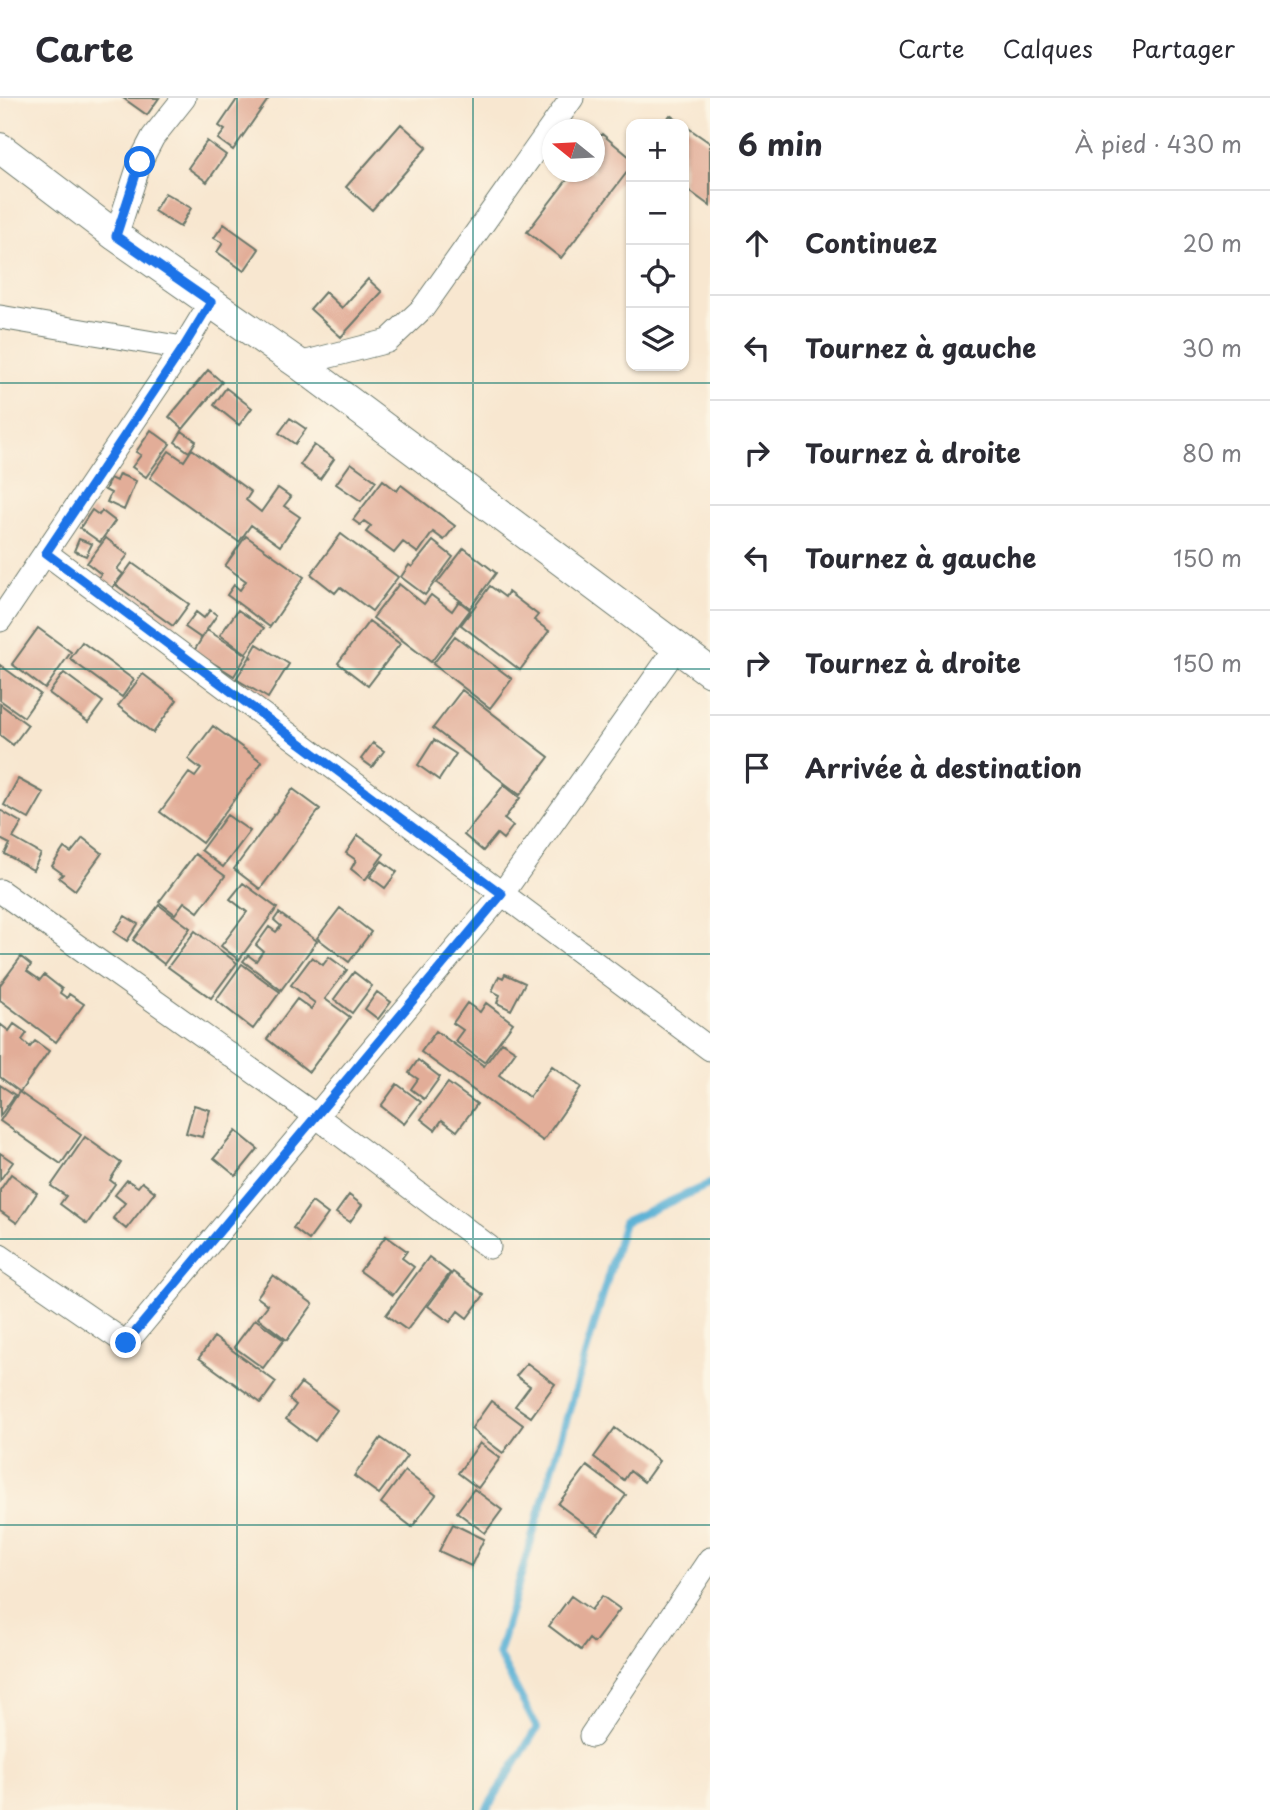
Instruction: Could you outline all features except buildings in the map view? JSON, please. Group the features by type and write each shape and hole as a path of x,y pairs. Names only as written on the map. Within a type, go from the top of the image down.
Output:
{"street":[{"path":"116,236 148,145 184,98"},
{"path":"299,364 388,341 423,308 572,98"},
{"path":"0,148 116,236 299,364 710,671"},
{"path":"0,620 8,588 46,553 211,302"},
{"path":"0,317 183,348"},
{"path":"46,553 710,1049"},
{"path":"0,1256 126,1343 502,894 677,647"},
{"path":"0,891 316,1116 489,1247"},
{"path":"591,1736 710,1559"}],"waterway":[{"path":"486,1810 537,1728 498,1654 624,1222 710,1184"}],"route":[{"path":"126,1343 502,894 46,553 211,302 116,236 140,162"}]}
